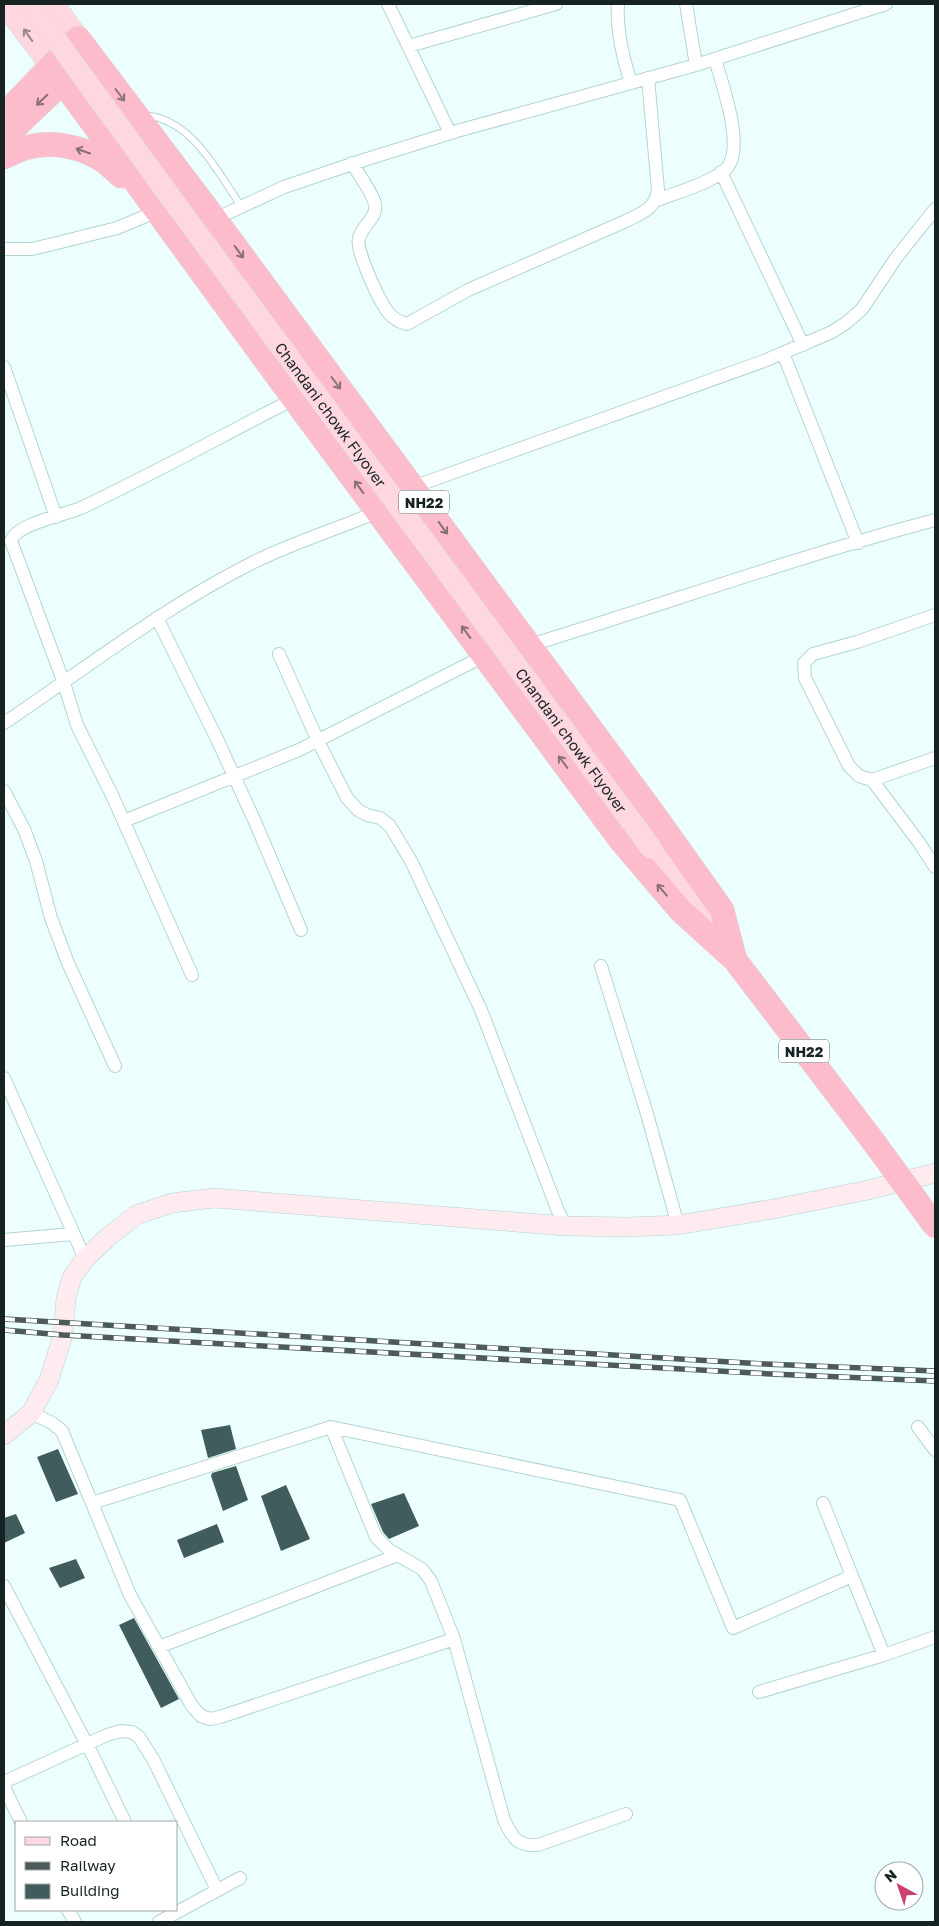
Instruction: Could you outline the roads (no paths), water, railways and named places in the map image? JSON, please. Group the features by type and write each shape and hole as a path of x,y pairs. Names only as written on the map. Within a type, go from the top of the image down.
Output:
{"highway":[{"path":"4,115 57,73 85,47"},
{"name":"NH22","path":"85,47 215,219 605,746 722,910 735,960"},
{"path":"4,138 57,73"},
{"name":"NH22","path":"57,73 377,512 622,842 680,910 735,960 873,1141 935,1226"},
{"path":"4,157 25,148 48,145 67,146 83,150 98,157 154,205"}],"main road":[{"path":"4,4 57,73"},
{"name":"Chandani chowk Flyover","path":"30,4 177,206 735,960"},
{"path":"54,4 85,47"},
{"path":"4,1435 32,1413 49,1380 63,1335 66,1298 72,1277 85,1259 108,1237 136,1215 172,1203 214,1198 566,1226 628,1227 678,1225 773,1210 868,1190 935,1172"}],"street":[{"path":"388,4 450,133"},
{"path":"408,46 556,4"},
{"path":"618,4 619,33 624,63 631,83"},
{"path":"686,4 696,65"},
{"path":"215,219 284,187 352,163 450,133 696,65 886,4"},
{"path":"352,163 375,205 374,216 363,227 358,240 359,252 387,311 397,321 407,324 468,290 626,221 648,210 657,200 692,187 727,168 732,156 734,142 716,59"},
{"path":"648,78 658,190 657,200"},
{"path":"721,172 803,345"},
{"path":"4,249 32,249 117,228 154,205"},
{"path":"413,487 783,353 832,332 862,309 896,258 935,209"},
{"path":"783,353 858,543"},
{"path":"4,367 56,517"},
{"path":"192,975 124,821 77,725 64,683 11,541 13,535 24,528 79,508 294,399"},
{"path":"4,723 156,618 250,563 377,512"},
{"path":"530,645 662,605 787,563 935,520"},
{"path":"934,861 872,780 859,776 849,766 805,678 804,663 813,654 857,642 935,615"},
{"path":"156,618 234,776 301,930"},
{"path":"279,654 346,798 358,810 367,815 380,818 390,826 411,861 481,1010 558,1211 566,1226"},
{"path":"124,821 318,741 484,656"},
{"path":"872,780 935,758"},
{"path":"4,791 24,828 36,861 51,918 68,964 115,1066"},
{"path":"601,966 647,1114 678,1225"},
{"path":"4,1078 85,1259"},
{"path":"4,1240 73,1234"},
{"path":"32,1413 52,1423 62,1431 130,1595 192,1706 201,1716 210,1719 248,1709 454,1639"},
{"path":"92,1503 331,1427 680,1500 733,1628 852,1576"},
{"path":"331,1427 376,1537 389,1550 422,1569 430,1581 454,1639 504,1820 517,1842 526,1846 538,1844 626,1814"},
{"path":"918,1427 935,1450"},
{"path":"823,1503 884,1655"},
{"path":"159,1647 398,1555"},
{"path":"4,1586 124,1821"},
{"path":"759,1692 884,1655 935,1637"},
{"path":"4,1782 86,1744 121,1731 132,1732 140,1737 152,1759 217,1890"},
{"path":"4,1787 21,1821"},
{"path":"178,1909 240,1878"},
{"path":"69,1911 75,1922"},
{"path":"159,1922 170,1913"}],"lane":[{"path":"135,114 156,116 184,131 205,154 241,206"}],"railway":[{"path":"4,1319 765,1364 935,1371"},
{"path":"4,1330 63,1335 771,1374 935,1381"}]}
